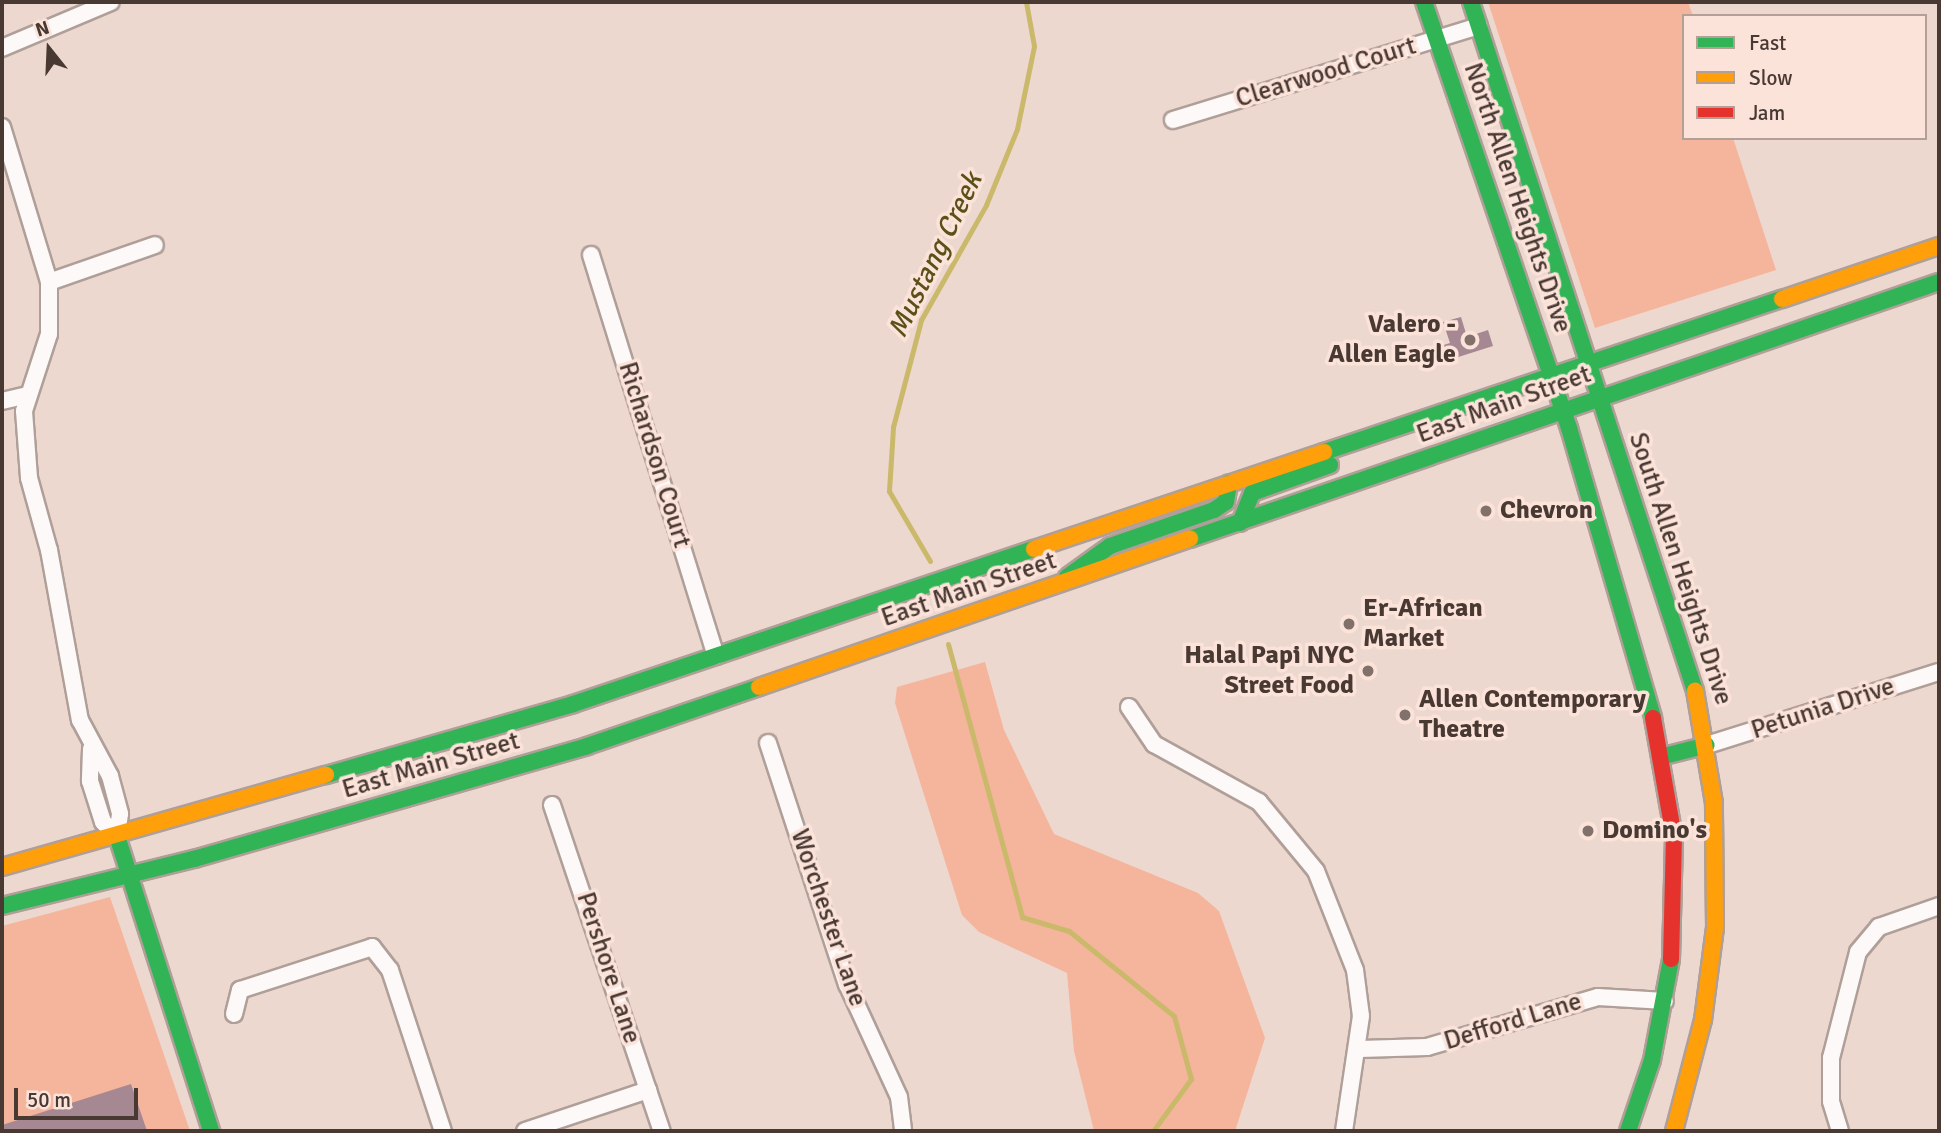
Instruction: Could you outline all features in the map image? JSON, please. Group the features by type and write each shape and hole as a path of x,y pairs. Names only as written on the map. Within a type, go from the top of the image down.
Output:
{"main road":[{"name":"North Allen Heights Drive","path":"1424,2 1563,410"},
{"name":"North Allen Heights Drive","path":"1471,2 1598,397"},
{"name":"East Main Street","path":"2,867 311,783 716,656 1939,246"},
{"name":"East Main Street","path":"2,906 587,746 1939,282"},
{"name":"South Allen Heights Drive","path":"1598,397 1679,633 1707,745 1717,853 1715,928 1703,1020 1674,1131"},
{"path":"1563,410 1664,756 1675,906 1665,1001 1628,1131"},
{"path":"1240,523 1252,493 1352,457 1388,429"},
{"path":"1057,586 1110,546 1214,510 1226,502 1229,483"},
{"path":"1664,756 1707,745"},
{"path":"117,836 211,1131"}],"street":[{"path":"2,48 111,2"},
{"name":"Clearwood Court","path":"1173,120 1479,26"},
{"path":"2,127 49,282 48,334 27,395 29,478 91,749 90,781 103,822 117,836"},
{"path":"49,282 156,245"},
{"name":"Richardson Court","path":"591,255 716,656"},
{"path":"2,401 27,395"},
{"name":"Petunia Drive","path":"1707,745 1939,672"},
{"path":"1129,707 1154,744 1259,803 1293,836 1334,910 1356,970 1360,1049 1344,1131"},
{"name":"Worchester Lane","path":"768,743 847,984 899,1097 903,1131"},
{"name":"Pershore Lane","path":"552,805 662,1131"},
{"path":"1840,1131 1831,1101 1831,1058 1858,952 1879,927 1939,906"},
{"path":"234,1014 240,990 372,947 390,970 443,1131"},
{"name":"Defford Lane","path":"1360,1049 1427,1047 1598,997 1665,1001"},
{"path":"525,1131 648,1090"}],"shaded area":[{"path":"1488,2 1688,2 1692,14 1682,14 1682,140 1734,140 1776,270 1595,328"},
{"path":"985,662 1004,730 1054,834 1198,893 1219,911 1265,1038 1235,1131 1094,1131 1074,1051 1067,973 979,932 962,915 895,703 897,687"},
{"path":"110,897 190,1131 2,1131 2,926"}],"building":[{"name":"Valero - Allen Eagle","path":"1461,317 1467,337 1488,330 1493,346 1430,366 1425,351 1450,343 1443,322"},
{"path":"131,1084 147,1131 2,1131 2,1125"}],"waterway":[{"name":"Mustang Creek","path":"930,561 889,491 893,427 921,320 986,205 1017,129 1034,46 1026,2"},
{"name":"Mustang Creek","path":"948,644 1022,917 1069,931 1174,1016 1191,1079 1153,1131"}],"traffic: fast":[{"path":"1424,2 1569,428 1653,718"},
{"path":"1471,2 1695,691"},
{"path":"1190,539 1939,282"},
{"path":"1324,452 1782,299"},
{"path":"1240,523 1252,493 1330,465"},
{"path":"1067,577 1110,546 1214,510 1226,502 1229,483"},
{"path":"326,775 573,704 1034,549"},
{"path":"2,906 194,859 587,746 759,687"},
{"path":"1664,756 1707,745"},
{"path":"117,836 211,1131"},
{"path":"1628,1131 1652,1060 1671,959"}],"traffic: slow":[{"path":"1782,299 1939,246"},
{"path":"1034,549 1324,452"},
{"path":"759,687 1190,539"},
{"path":"1674,1131 1703,1020 1715,927 1714,803 1695,691"},
{"path":"2,867 326,775"}],"traffic: jam":[{"path":"1653,718 1674,837 1671,959"}],"place":[{"name":"Valero - Allen Eagle","path":"1470,340"},
{"name":"Chevron","path":"1486,511"},
{"name":"Er-African Market","path":"1349,624"},
{"name":"Halal Papi NYC Street Food","path":"1368,671"},
{"name":"Allen Contemporary Theatre","path":"1405,715"},
{"name":"Domino's","path":"1588,831"}]}
